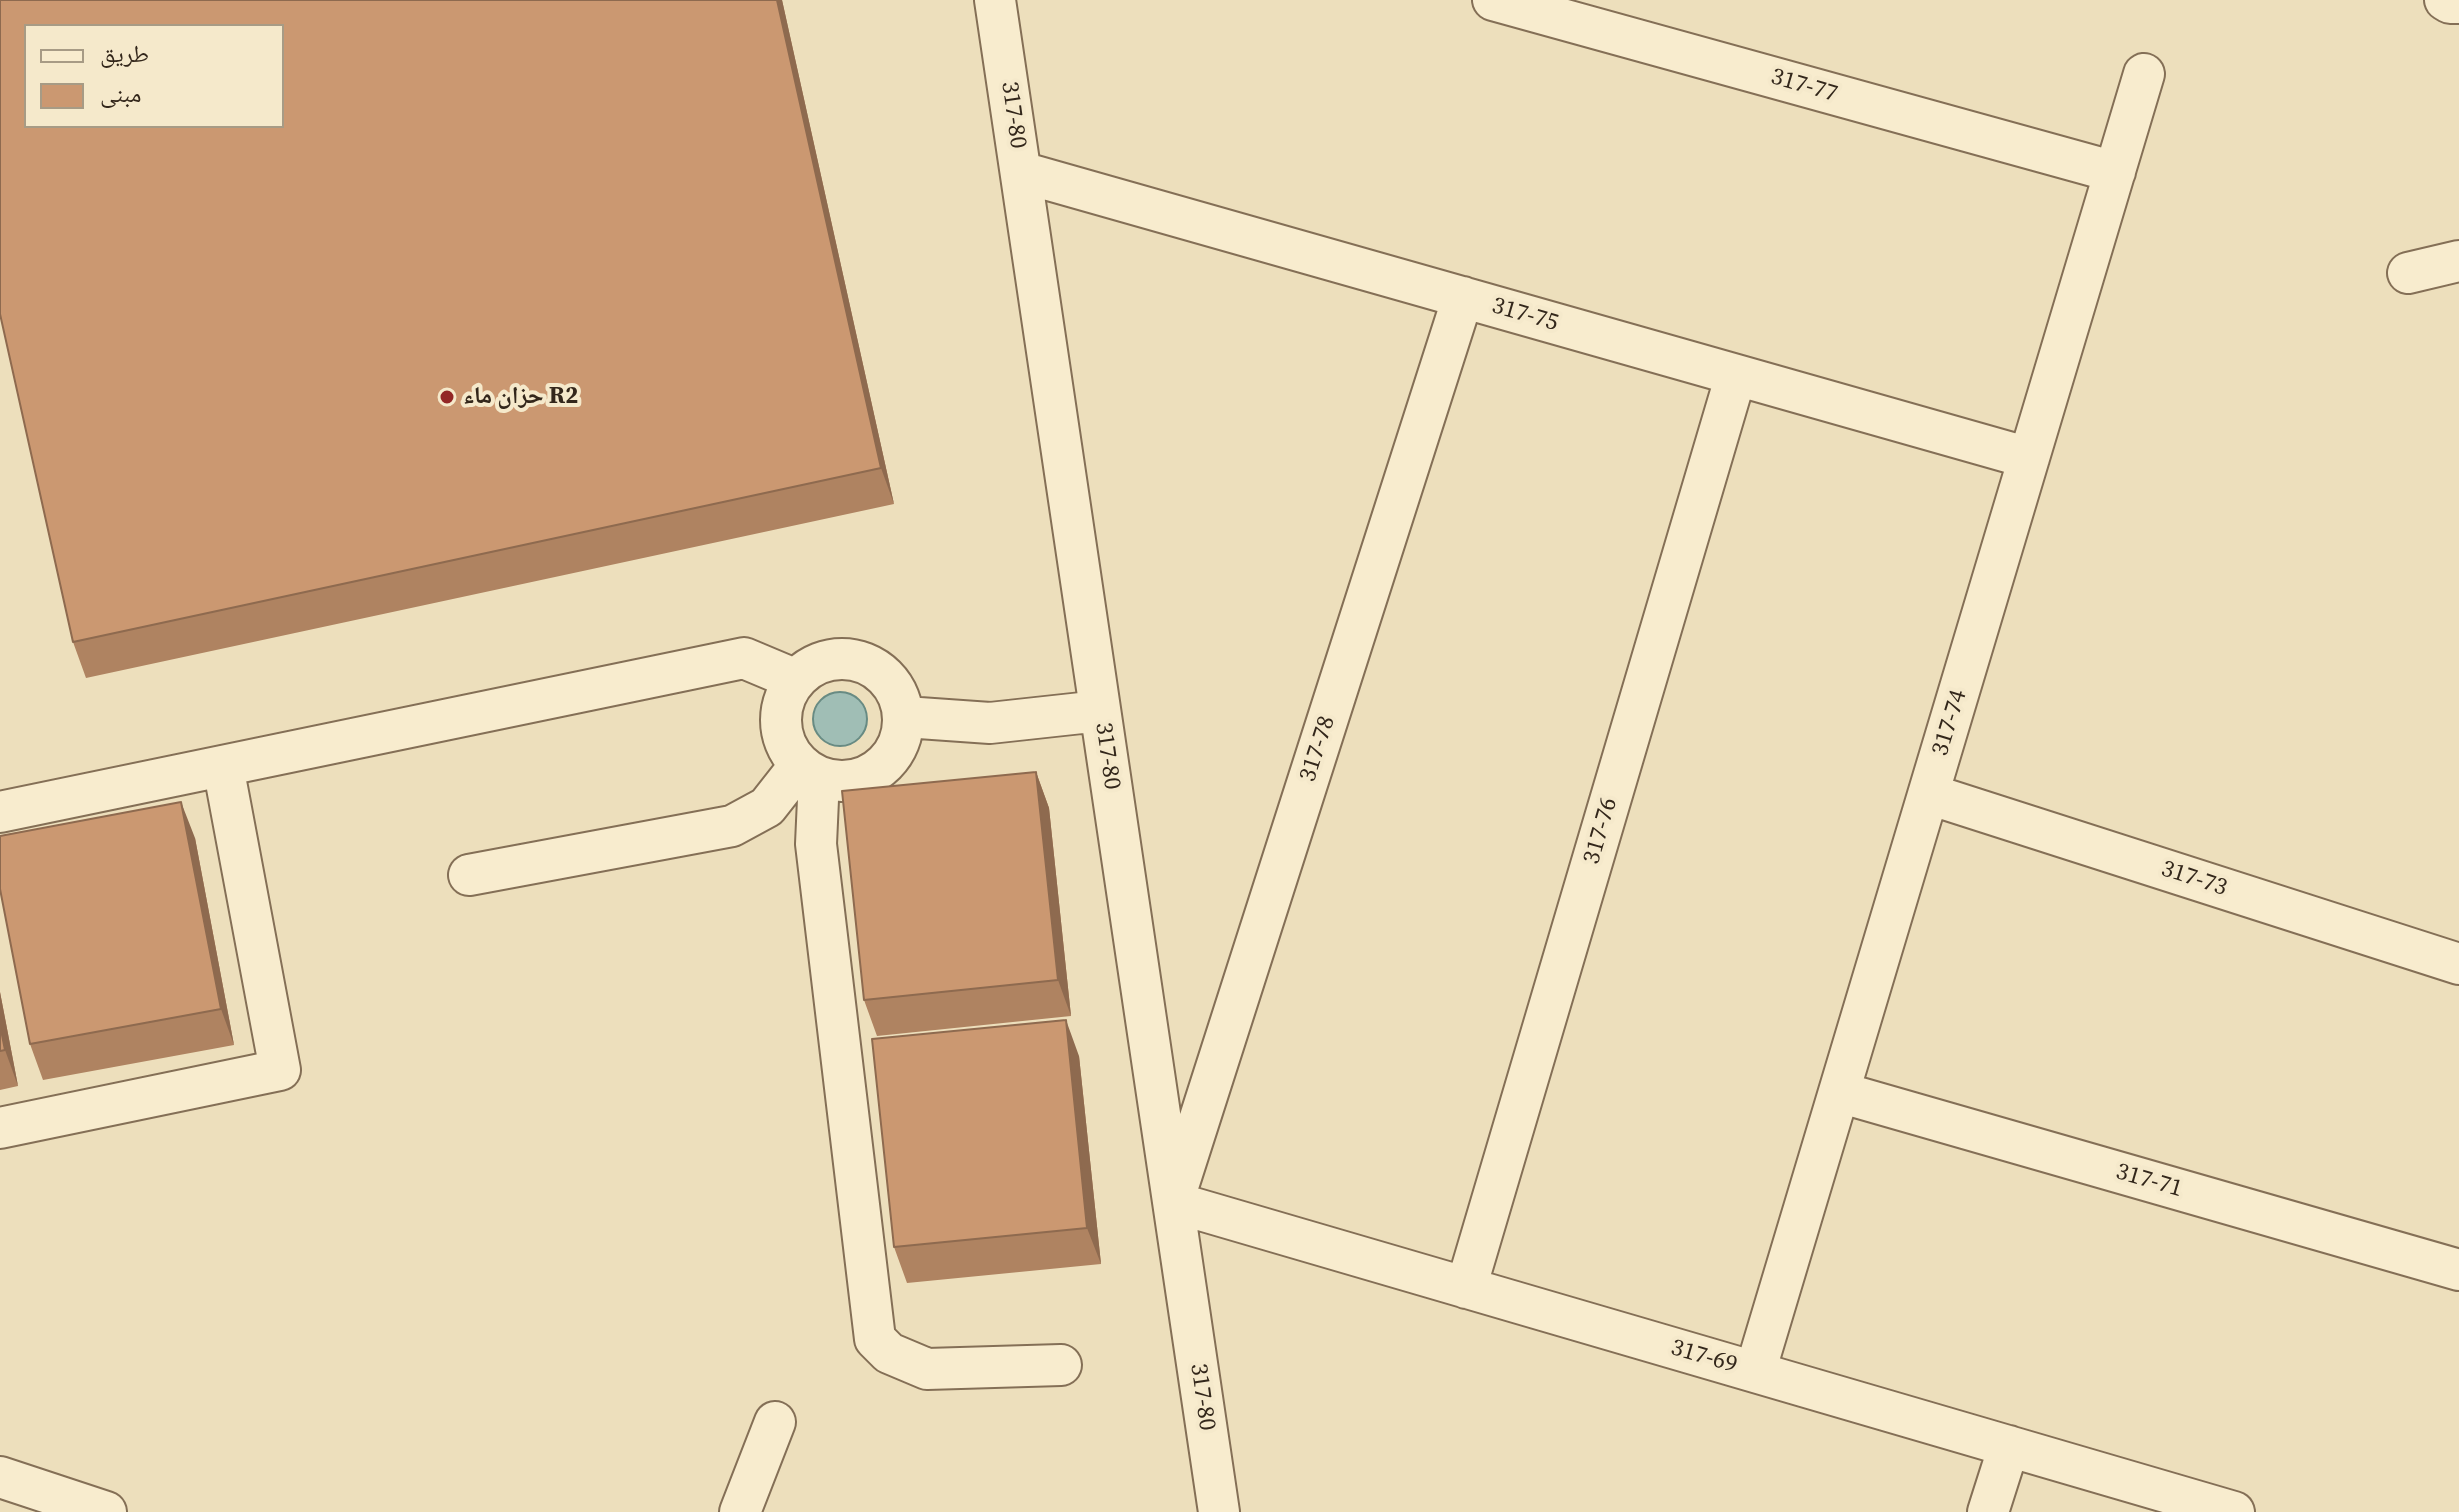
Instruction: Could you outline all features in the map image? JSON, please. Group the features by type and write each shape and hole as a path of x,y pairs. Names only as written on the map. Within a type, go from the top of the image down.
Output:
{"street":[{"name":"317-80","path":"995,0 1219,1512"},
{"path":"2445,0 2459,3"},
{"name":"317-77","path":"1515,3 2115,172"},
{"name":"317-74","path":"1755,1372 2144,74"},
{"name":"317-75","path":"1021,172 2029,458"},
{"path":"2408,273 2459,261"},
{"name":"317-78","path":"1173,1202 1463,297"},
{"name":"317-76","path":"1466,1288 1736,375"},
{"path":"0,812 744,658 794,679"},
{"path":"810,771 850,781 879,770 899,747 905,717 893,682 862,660 825,659 794,679 781,708 783,739 810,771 875,1339 889,1353 927,1369 1061,1365"},
{"path":"905,717 990,723 1100,711"},
{"path":"0,1128 280,1070 223,766"},
{"path":"469,875 732,826 767,807 810,771"},
{"name":"317-73","path":"1929,794 2459,964"},
{"name":"317-71","path":"1839,1092 2459,1270"},
{"name":"317-69","path":"1173,1202 2234,1512"},
{"path":"740,1512 775,1422"},
{"path":"1988,1512 2009,1446"},
{"path":"0,1477 57,1504 106,1512"}],"water":[{"path":"840,692 859,700 867,719 859,738 840,746 821,738 813,719 821,700"}],"building":[{"name":"حزان ماء R2","path":"0,0 777,0 881,468 73,642 0,314"},
{"path":"1036,772 1058,980 864,1000 842,791"},
{"path":"181,802 221,1009 30,1044 0,889 0,836"},
{"path":"1066,1020 1087,1228 894,1247 872,1039"},
{"path":"0,1025 5,1050 0,1051"}],"place":[{"name":"حزان ماء R2","path":"447,397"}]}
